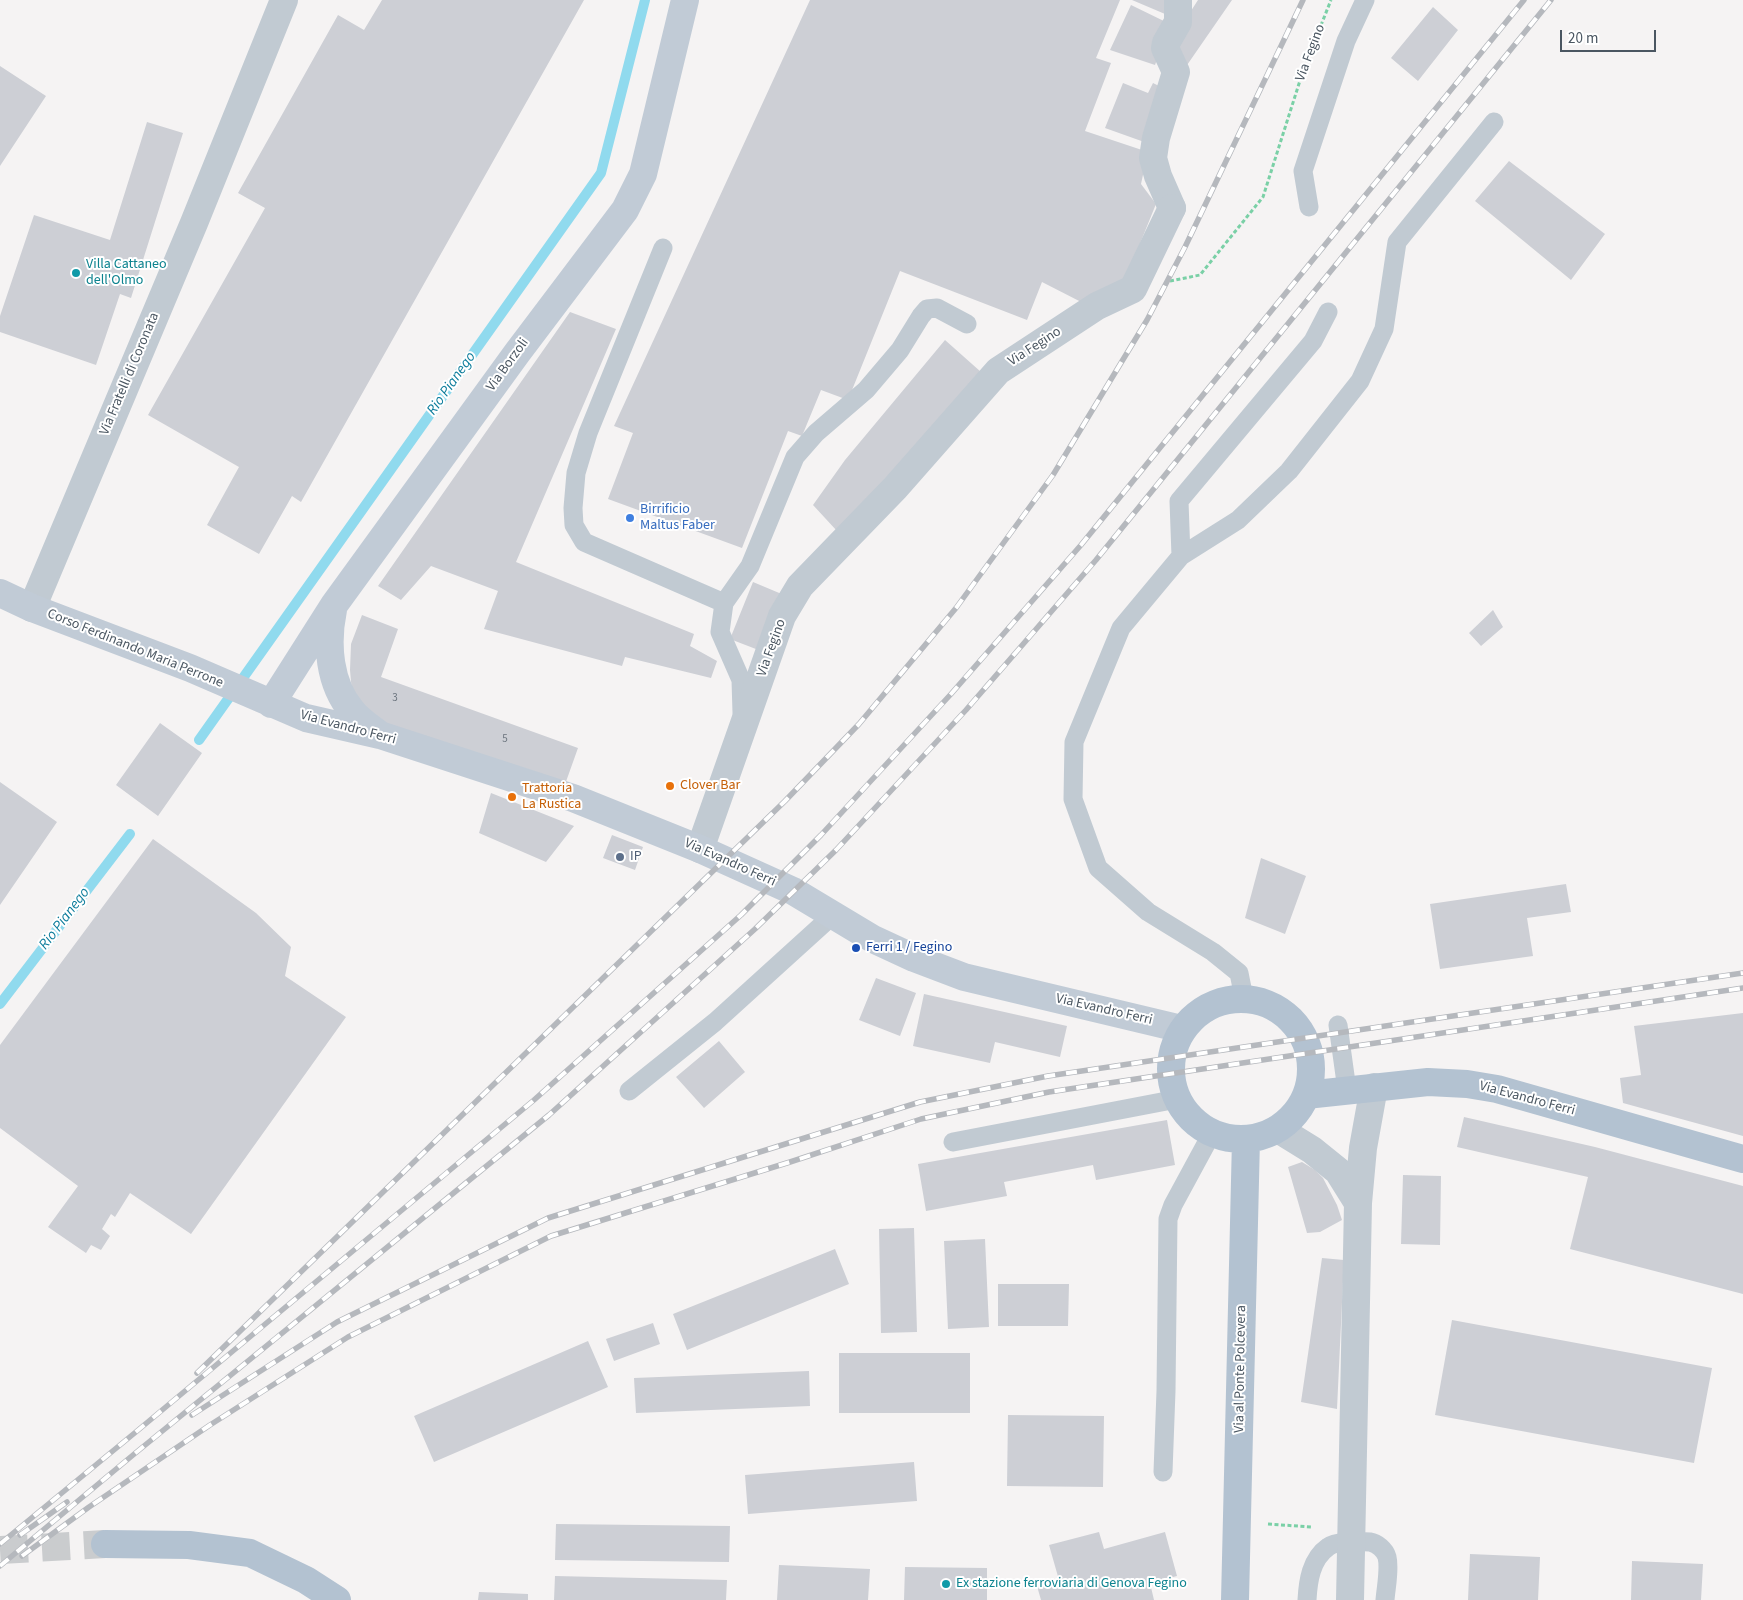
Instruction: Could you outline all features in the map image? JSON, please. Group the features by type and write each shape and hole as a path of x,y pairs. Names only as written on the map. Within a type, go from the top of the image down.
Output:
{"main road":[{"name":"Via Borzoli","path":"271,704 334,605 517,353 625,210 643,174 685,0"},
{"name":"Corso Ferdinando Maria Perrone","path":"0,593 32,608 190,668 271,704"},
{"path":"334,605 329,625 333,675 341,695 352,712 380,735"},
{"name":"Via Evandro Ferri","path":"271,704 306,718 380,735 573,798 700,849 793,891 873,939 914,958 964,977 1182,1029"},
{"path":"1244,998 1266,1002 1285,1013 1300,1030 1309,1050 1311,1073 1306,1095 1295,1114 1278,1129 1258,1138 1246,1139 1212,1133 1192,1119 1177,1099 1171,1076 1172,1051 1182,1029 1199,1012 1222,1001 1244,998"},
{"name":"Via Evandro Ferri","path":"1306,1095 1428,1082 1448,1082 1497,1089 1743,1158"},
{"name":"Via al Ponte Polcevera","path":"1235,1600 1246,1139"},
{"path":"105,1544 189,1545 250,1553 306,1580 337,1600"}],"street":[{"name":"Via Fratelli di Coronata","path":"32,608 194,223 284,0"},
{"path":"1133,289 1172,208 1158,176 1153,158 1160,125 1176,72 1165,48 1178,22 1178,0"},
{"name":"Via Fegino","path":"700,849 782,616 800,586 895,488 998,370 1097,306 1133,289"},
{"path":"1350,1600 1358,1203 1363,1148 1374,1087"},
{"path":"1278,1129 1312,1150 1338,1171 1358,1203"}],"lane":[{"path":"1309,207 1303,170 1346,41 1366,0"},
{"path":"1244,998 1239,972 1213,952 1148,912 1098,868 1073,799 1074,742 1121,628 1181,556 1238,520 1289,471 1360,381 1384,329 1397,242 1494,122"},
{"path":"663,248 588,433 576,474 573,508 574,525 584,542 724,603 750,566 795,457 816,432 866,390 900,350 927,309 937,308 967,324"},
{"path":"1181,556 1180,500 1313,341 1328,312"},
{"name":"Via Fegino","path":"724,603 720,632 741,680 743,729"},
{"path":"630,1092 715,1022 833,915"},
{"path":"1338,1025 1347,1090"},
{"path":"953,1142 1177,1099"},
{"path":"1163,1472 1168,1219 1173,1205 1212,1133"},
{"path":"1307,1600 1307,1587 1314,1563 1328,1547 1334,1543 1370,1542 1383,1550 1387,1557 1385,1600"}],"path":[{"name":"Via Fegino","path":"1133,289 1200,275 1262,197 1304,68 1331,0"},
{"path":"1237,1523 1351,1528"}],"building":[{"path":"382,0 584,0 301,502 292,496 259,554 207,525 239,467 148,415 265,208 238,193 338,15 364,30"},
{"path":"810,0 1120,0 1096,58 1111,63 1085,131 1148,152 1141,184 1156,204 1124,283 1087,305 1042,282 1027,320 900,271 848,400 821,390 802,436 788,431 742,548 608,499 633,433 614,426"},
{"path":"1132,0 1169,0 1165,14"},
{"path":"1198,0 1232,0 1185,68 1169,45"},
{"path":"1131,5 1170,24 1155,65 1110,50"},
{"path":"1433,7 1458,30 1418,81 1391,58"},
{"path":"0,66 46,96 0,166"},
{"path":"1123,83 1148,93 1153,83 1167,90 1147,143 1105,128"},
{"name":"Villa Cattaneo dell'Olmo","path":"147,122 183,133 131,298 120,294 96,365 0,332 0,316 34,215 110,240"},
{"path":"1509,161 1605,234 1571,280 1475,201"},
{"path":"570,312 616,329 516,562 694,634 690,646 717,661 711,678 625,657 622,666 484,629 498,591 431,566 401,600 378,586"},
{"path":"945,340 981,372 919,449 837,531 813,505 845,460"},
{"path":"753,582 784,595 761,651 730,639"},
{"path":"1493,610 1503,627 1481,646 1469,633"},
{"path":"362,615 398,629 381,677 578,748 563,790 379,723 352,693 350,670 351,644"},
{"path":"160,723 202,753 158,816 116,785"},
{"path":"0,782 57,822 0,905"},
{"path":"491,793 574,826 546,862 479,833"},
{"path":"612,835 643,847 635,870 603,858"},
{"path":"153,839 256,913 291,947 285,976 346,1017 191,1234 130,1193 115,1217 111,1214 102,1229 110,1236 101,1250 91,1245 86,1253 48,1227 78,1186 0,1128 0,1045"},
{"path":"1261,858 1306,876 1285,934 1245,918"},
{"path":"1566,884 1571,912 1527,918 1533,956 1440,969 1430,904"},
{"path":"876,978 916,993 900,1036 859,1020"},
{"path":"924,994 1067,1026 1060,1057 995,1042 990,1063 913,1046"},
{"path":"1743,1013 1743,1136 1623,1103 1620,1078 1641,1075 1634,1026"},
{"path":"719,1041 745,1072 704,1108 676,1077"},
{"path":"1464,1117 1595,1147 1743,1186 1743,1294 1570,1249 1588,1177 1457,1147"},
{"path":"1167,1120 1175,1165 1096,1180 1093,1165 1004,1182 1007,1196 926,1211 918,1164"},
{"path":"1302,1162 1315,1170 1323,1178 1337,1205 1342,1220 1320,1232 1307,1233 1288,1167"},
{"path":"1403,1175 1441,1176 1440,1245 1401,1244"},
{"path":"914,1228 917,1332 881,1333 879,1229"},
{"path":"985,1239 989,1327 948,1329 944,1241"},
{"path":"835,1249 849,1284 687,1350 673,1314"},
{"path":"1322,1258 1344,1260 1337,1409 1301,1402"},
{"path":"998,1284 1069,1284 1068,1326 998,1326"},
{"path":"1452,1320 1712,1368 1694,1463 1435,1415"},
{"path":"653,1323 660,1344 614,1361 606,1339"},
{"path":"588,1341 608,1387 434,1462 414,1416"},
{"path":"839,1353 970,1353 970,1413 839,1413"},
{"path":"809,1371 810,1406 636,1413 634,1378"},
{"path":"1008,1415 1104,1416 1103,1487 1007,1486"},
{"path":"914,1462 917,1501 748,1514 745,1475"},
{"path":"556,1524 730,1526 729,1562 555,1560"},
{"path":"1099,1532 1104,1549 1165,1532 1177,1576 1150,1583 1154,1600 1041,1600 1037,1586 1059,1580 1049,1545"},
{"path":"1470,1554 1540,1557 1538,1600 1468,1600"},
{"path":"1632,1561 1703,1564 1701,1600 1631,1600"},
{"path":"779,1565 870,1569 868,1600 777,1600"},
{"name":"Ex stazione ferroviaria di Genova Fegino","path":"905,1567 987,1568 987,1600 904,1600"},
{"path":"555,1576 727,1580 726,1600 554,1600"},
{"path":"479,1592 528,1594 528,1600 478,1600"}],"waterway":[{"name":"Rio Pianego","path":"199,740 601,173 645,0"},
{"name":"Rio Pianego","path":"0,1004 130,834"}],"tunnel":[{"path":"0,1550 105,1544"}],"railway":[{"path":"197,1373 785,801 859,724 956,608 1053,475 1147,320 1185,247 1303,0"},
{"path":"0,1544 534,1100 741,915 821,835 951,694 1081,545 1524,0"},
{"path":"0,1566 549,1115 755,929 836,850 966,710 1096,560 1551,0"},
{"path":"192,1415 337,1322 548,1218 920,1102 1048,1076 1743,973"},
{"path":"22,1556 89,1507 210,1425 348,1337 551,1236 790,1162 921,1119 1049,1092 1743,988"},
{"path":"20,1535 67,1502"}],"place":[{"name":"Villa Cattaneo dell'Olmo","path":"76,273"},
{"name":"Birrificio Maltus Faber","path":"630,518"},
{"name":"Clover Bar","path":"670,786"},
{"name":"Trattoria La Rustica","path":"512,797"},
{"name":"IP","path":"620,857"},
{"name":"Ferri 1 / Fegino","path":"856,948"},
{"name":"Ex stazione ferroviaria di Genova Fegino","path":"946,1584"}]}
